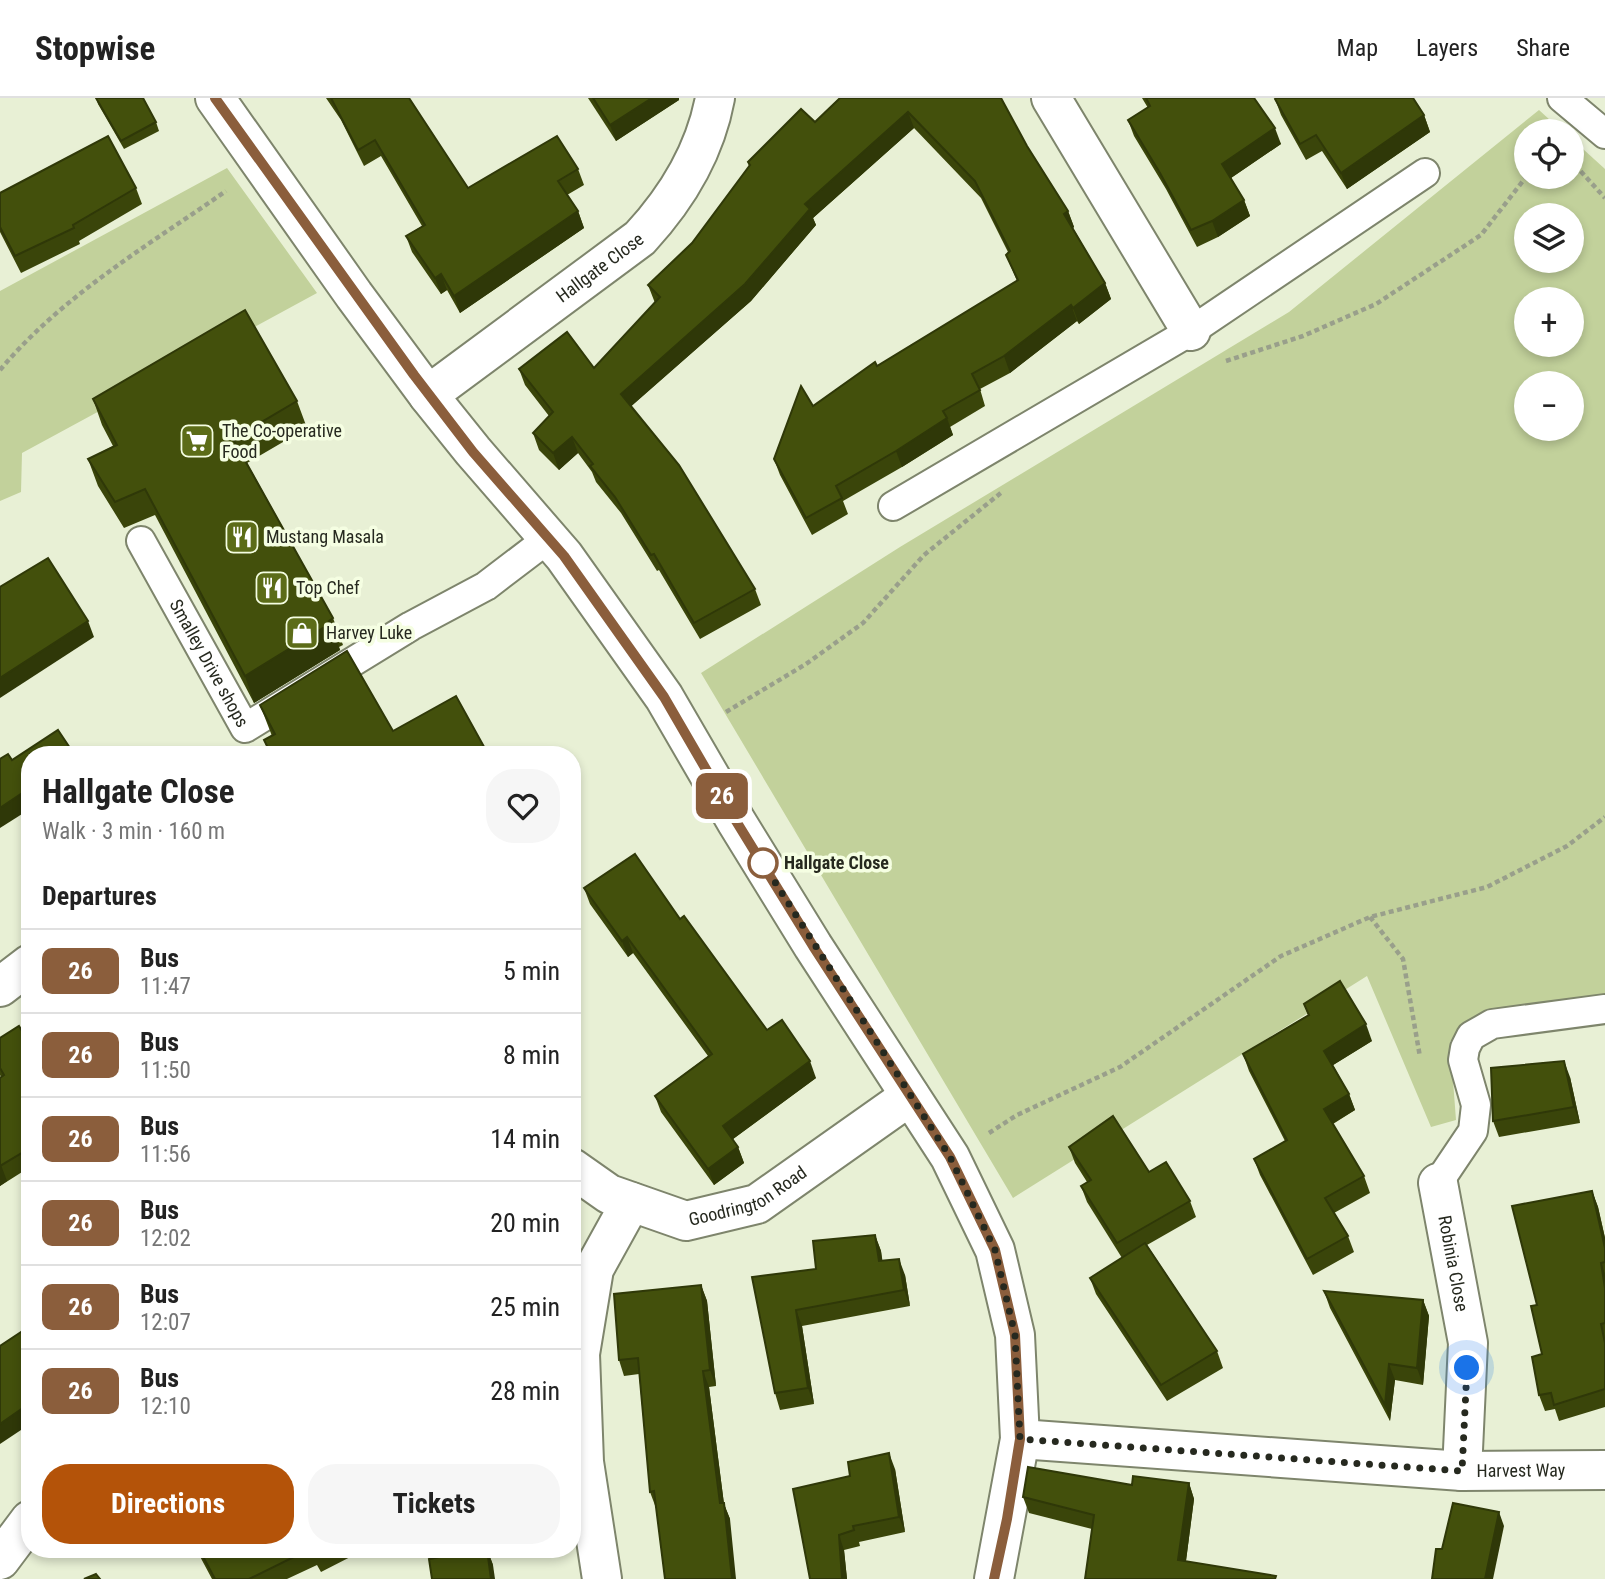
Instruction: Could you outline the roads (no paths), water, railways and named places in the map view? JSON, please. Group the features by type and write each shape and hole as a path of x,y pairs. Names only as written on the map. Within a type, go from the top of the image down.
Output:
{"street":[{"path":"215,98 428,395 473,452 564,556 664,697 813,946 950,1157 995,1250 1015,1335 1020,1439 1007,1519 993,1579"},
{"name":"Hallgate Close","path":"428,395 640,238 664,213 687,177 710,127 715,98"},
{"path":"1051,98 1191,331"},
{"path":"0,987 21,971"},
{"name":"Goodrington Road","path":"581,1174 609,1194 686,1222 757,1204 909,1096"},
{"name":"Robinia Close","path":"1438,1183 1468,1343 1462,1471"},
{"path":"581,1348 594,1269 631,1202"},
{"path":"581,1381 584,1462 602,1579"},
{"name":"Harvest Way","path":"1020,1439 1462,1471 1605,1470"},
{"path":"0,1560 21,1532"}],"lane":[{"path":"1562,98 1605,134"},
{"path":"893,506 1191,331 1425,173"},
{"name":"Smalley Drive shops","path":"141,541 245,728 411,626 486,586 549,538"},
{"path":"1438,1183 1473,1132 1476,1105 1462,1060 1471,1036 1492,1024 1605,1009"}],"place":[{"name":"The Co-operative Food","path":"197,441"},
{"name":"Mustang Masala","path":"242,537"},
{"name":"Top Chef","path":"272,588"},
{"name":"Harvey Luke","path":"302,633"},
{"name":"Hallgate Close","path":"763,863"}]}
